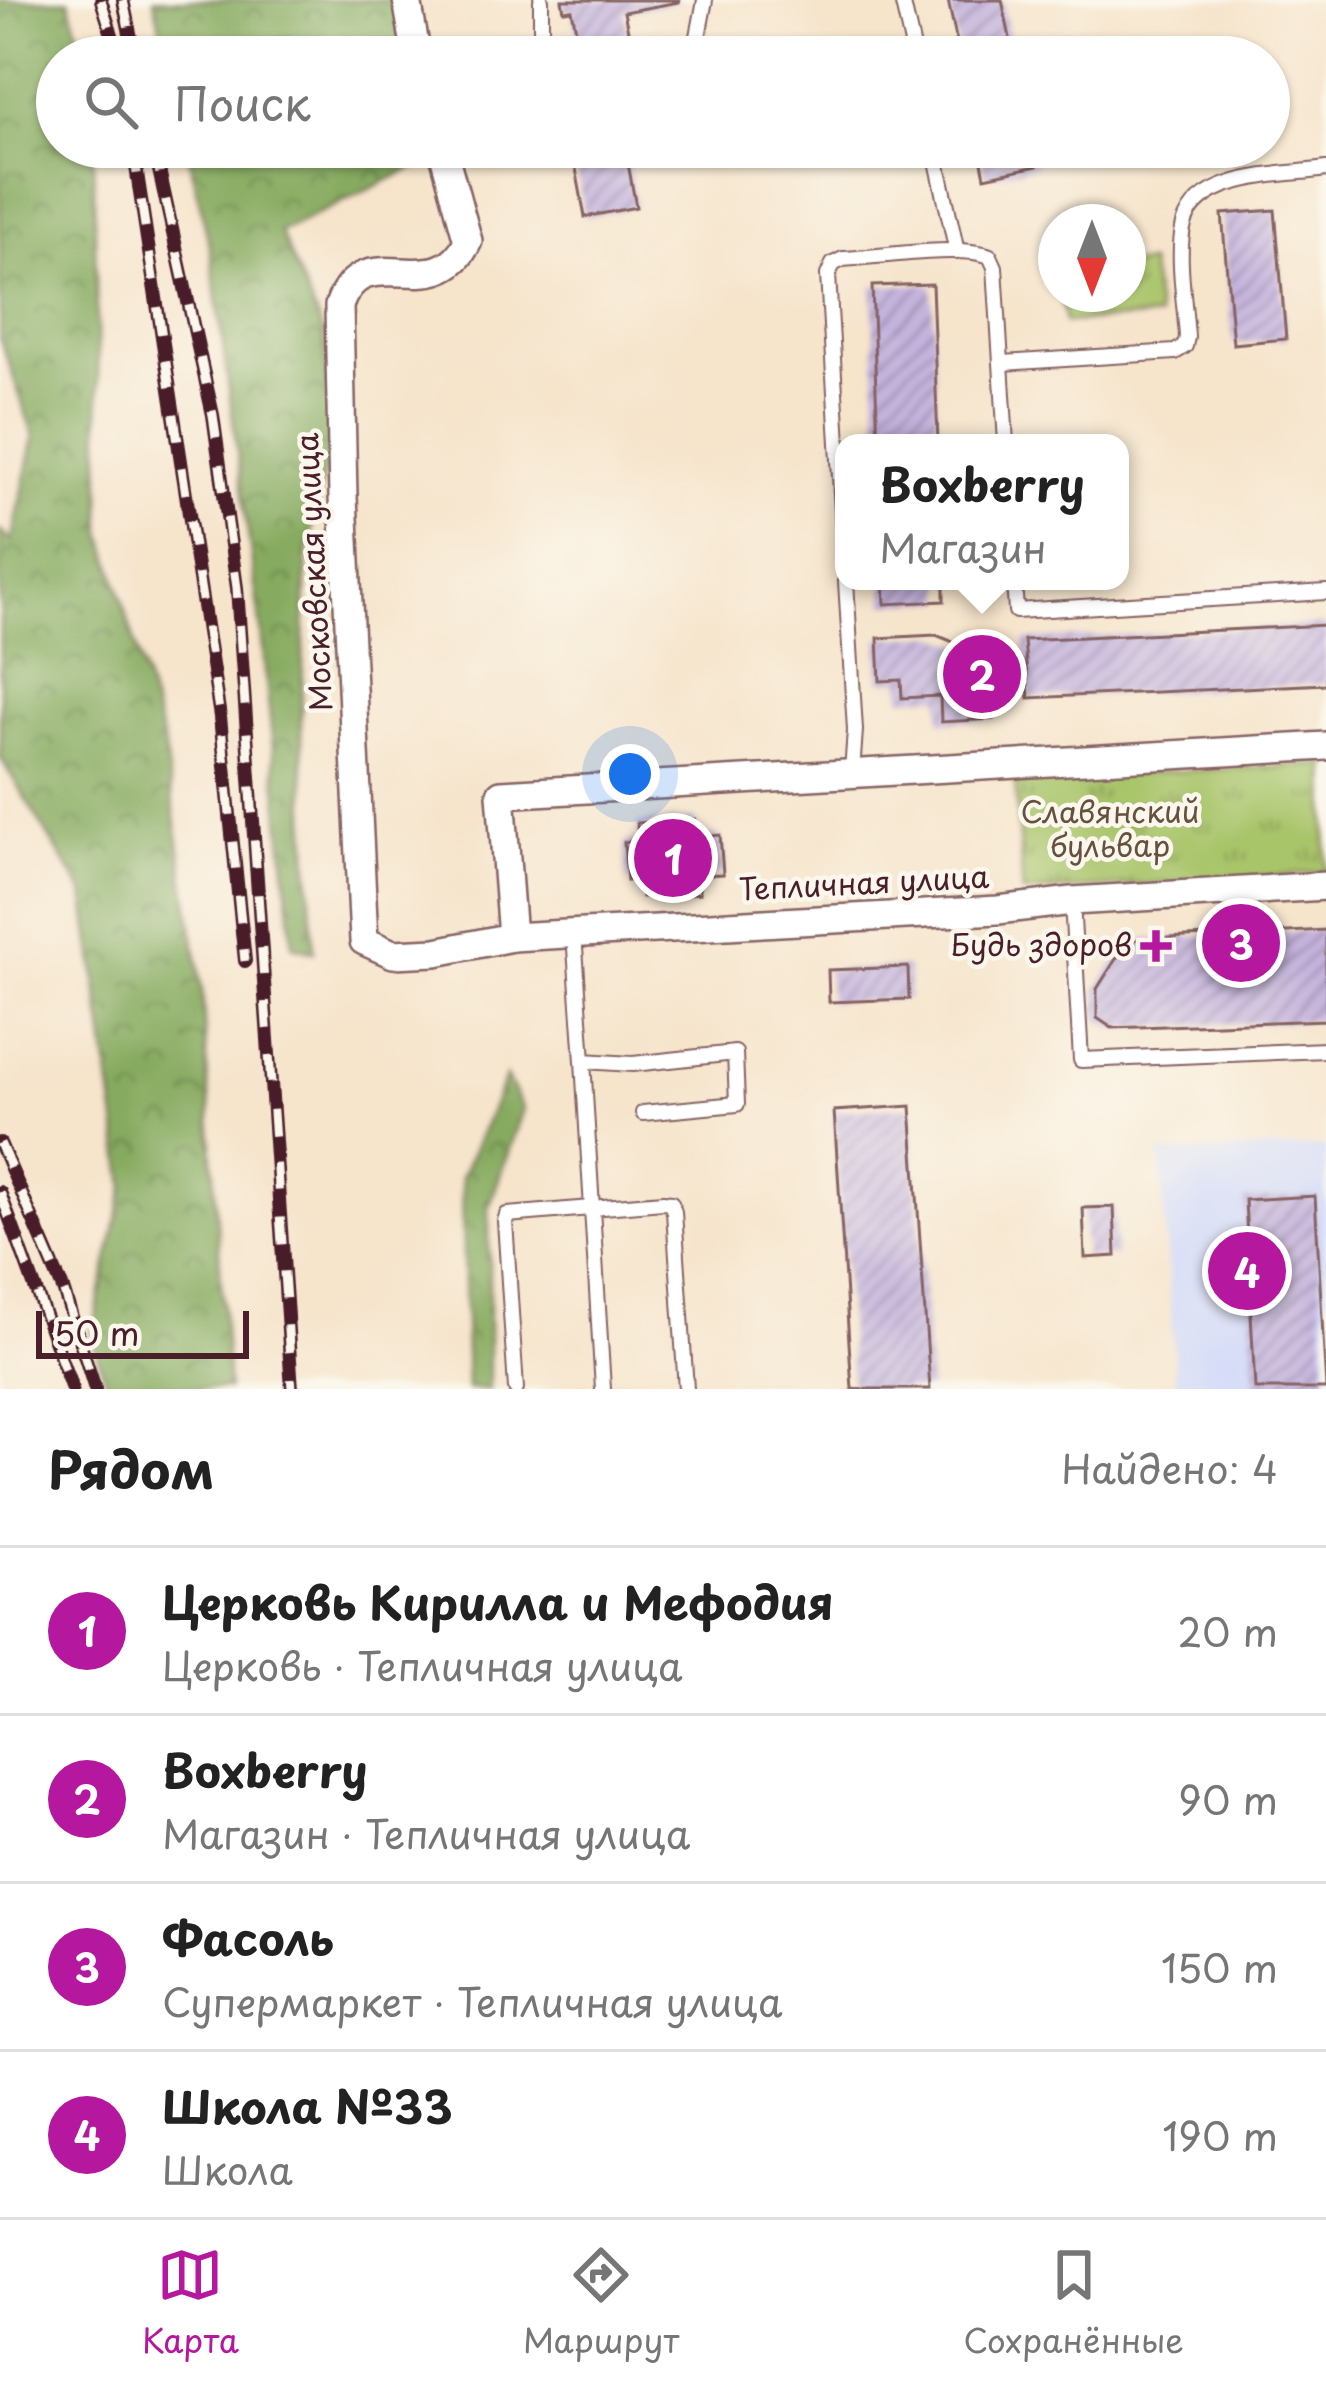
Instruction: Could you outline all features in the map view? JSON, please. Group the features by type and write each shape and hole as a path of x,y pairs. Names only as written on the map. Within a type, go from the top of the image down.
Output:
{"street":[{"path":"406,0 413,36"},
{"name":"Московская улица","path":"448,168 467,241 459,260 440,271 360,275 345,288 338,307 364,941 393,953 436,952 512,937"},
{"path":"512,937 501,794 1326,746"},
{"name":"Тепличная улица","path":"512,937 1326,886"}],"lane":[{"path":"541,0 541,36"},
{"path":"698,36 705,0"},
{"path":"902,0 910,36"},
{"path":"939,168 957,252"},
{"path":"1002,363 1175,352 1185,346 1187,337 1183,226 1199,200 1221,185 1326,169"},
{"path":"837,434 828,275 833,264 843,259 977,251 990,256 995,267 1006,434"},
{"path":"847,590 855,730 852,773"},
{"path":"1015,590 1016,611 1326,592"},
{"path":"1072,901 1081,1060 1326,1050"},
{"path":"574,934 603,1389"},
{"path":"583,1061 633,1064 735,1053 737,1104 643,1113"},
{"path":"516,1389 507,1215 670,1203 686,1389"}],"shaded area":[{"path":"1326,1147 1326,1389 1176,1389 1160,1153"}],"green space":[{"path":"0,0 69,0 79,36 36,36 36,168 93,168 102,530 163,740 202,989 228,1389 108,1389 91,1335 125,1186 84,894 0,757 0,531 12,541 34,437 0,338"},
{"path":"154,0 394,0 401,36 162,36"},
{"path":"192,168 413,168 280,232 324,334 332,437 307,555 301,722 314,952 293,946 261,631 210,248"},
{"path":"1146,263 1158,317 1065,323 1063,312 1146,312"},
{"name":"Славянский бульвар","path":"1326,764 1326,872 1023,893 1015,779"},
{"path":"506,1077 523,1109 489,1207 489,1389 467,1389 461,1177"}],"building":[{"path":"562,0 679,0 624,12 629,36 577,36 572,10 564,11"},
{"path":"948,0 1002,0 1010,36 956,36"},
{"path":"576,168 629,168 636,207 585,217"},
{"path":"983,168 1028,168 985,177"},
{"path":"1275,210 1286,339 1233,344 1222,214"},
{"path":"932,284 938,434 878,434 872,286"},
{"path":"884,590 944,590 944,601 885,604"},
{"path":"1326,625 1326,684 1029,698 1024,640"},
{"path":"936,635 991,657 994,719 941,722 940,696 902,698 901,680 880,681 878,638"},
{"path":"695,819 696,837 720,835 723,874 699,875 700,893 642,897 641,879 627,881 624,842 638,840 637,823"},
{"path":"1326,930 1326,1020 1112,1028 1097,1018 1097,989 1128,940"},
{"path":"908,967 909,999 829,1002 828,970"},
{"path":"911,1106 930,1389 852,1389 834,1111"},
{"path":"1315,1196 1326,1389 1255,1389 1245,1200"},
{"path":"1114,1207 1116,1256 1085,1258 1083,1208"}],"railway":[{"path":"101,0 112,36"},
{"path":"123,0 131,36"},
{"path":"136,168 220,717 245,961"},
{"path":"159,168 213,415 237,588 292,1389"},
{"path":"0,1143 63,1289 95,1389"},
{"path":"0,1192 72,1389"}],"place":[{"name":"Boxberry","path":"982,674"},
{"name":"Церковь Кирилла и Мефодия","path":"673,858"},
{"name":"Фасоль","path":"1241,943"},
{"name":"Будь здоров","path":"1156,946"},
{"name":"Школа №33","path":"1247,1271"}]}
